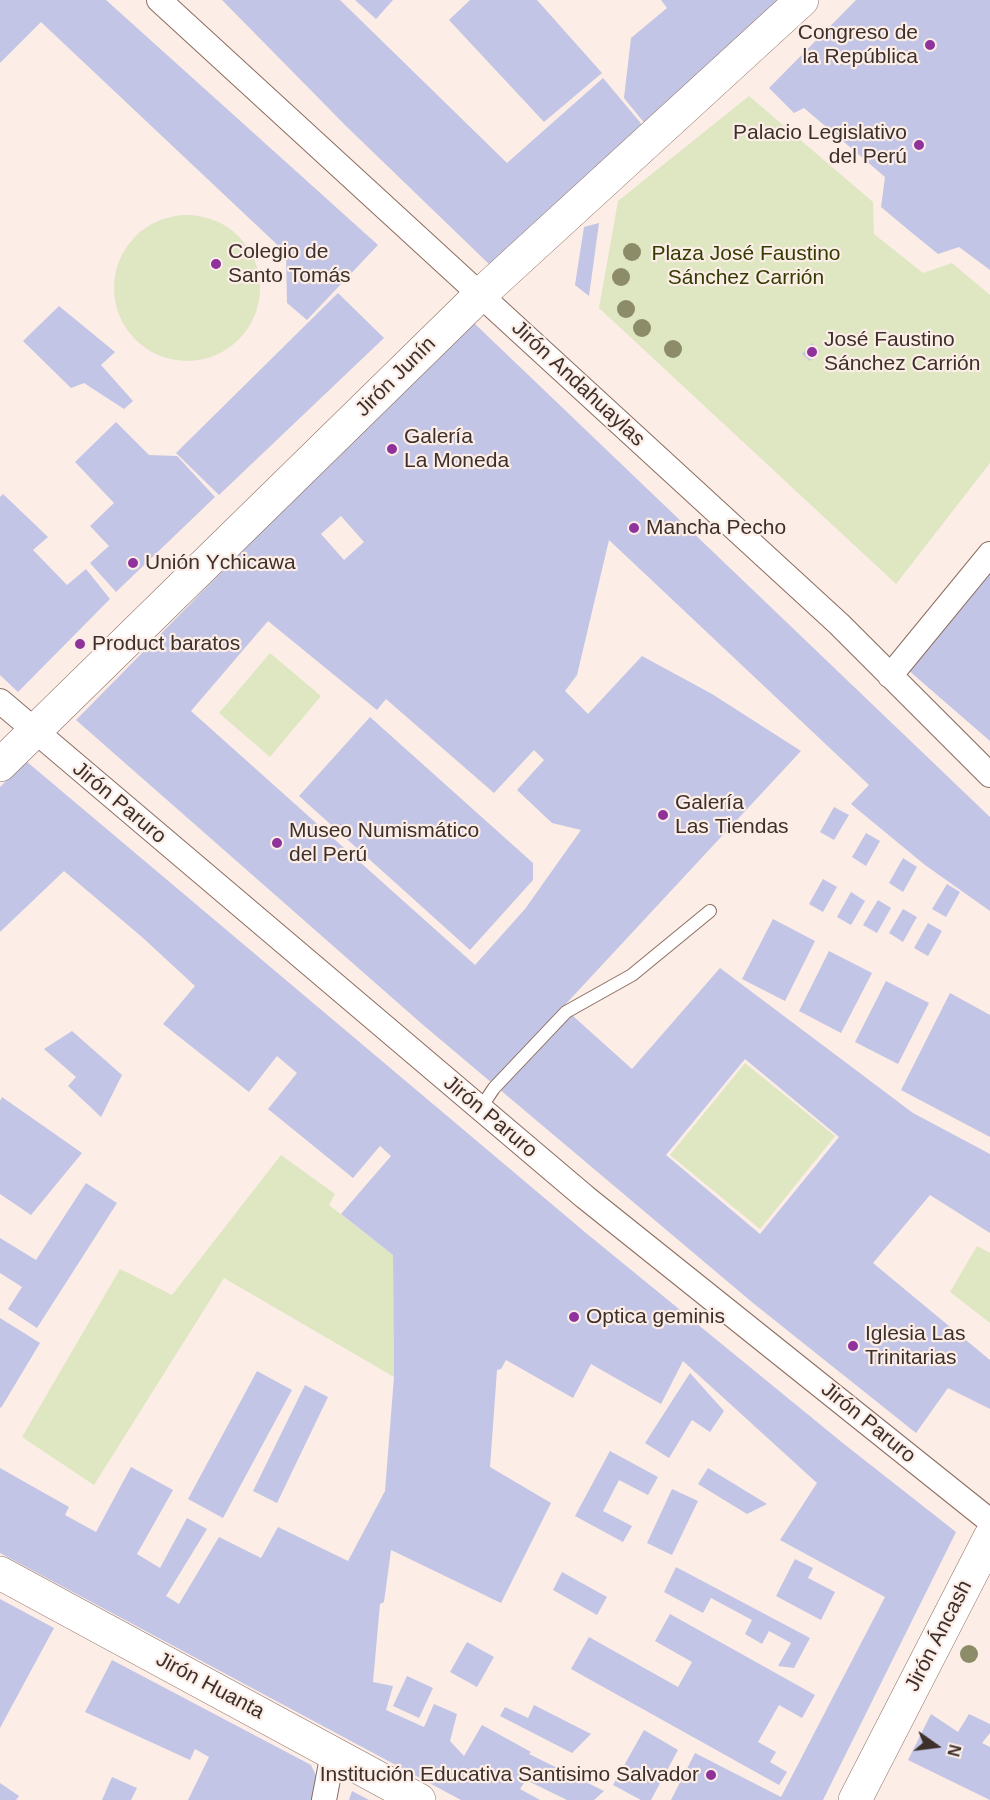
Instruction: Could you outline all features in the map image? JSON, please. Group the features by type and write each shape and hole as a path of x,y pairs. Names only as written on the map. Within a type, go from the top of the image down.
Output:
{"street":[{"name":"Jirón Andahuaylas","path":"159,0 830,616 990,775"},
{"name":"Jirón Junín","path":"0,765 481,294 802,0"},
{"path":"890,676 990,554"},
{"name":"Jirón Paruro","path":"0,701 585,1197 990,1521"},
{"name":"Jirón Áncash","path":"855,1800 990,1536"},
{"name":"Jirón Huanta","path":"0,1573 419,1800"},
{"path":"324,1800 333,1753"}],"lane":[{"path":"480,1108 494,1088 566,1012 632,975 710,911"}],"green space":[{"name":"Plaza José Faustino Sánchez Carrión","path":"749,96 873,202 874,234 923,273 952,263 990,295 990,463 896,584 599,308 618,201"},
{"path":"187,215 215,220 239,236 255,260 260,288 255,316 239,340 215,356 187,361 159,356 135,340 119,316 114,288 119,260 135,236 159,220"},
{"path":"270,653 321,696 270,757 219,713"},
{"path":"745,1063 835,1136 760,1229 670,1155"},
{"path":"281,1155 335,1194 329,1205 393,1255 394,1377 224,1278 94,1485 22,1437 120,1269 172,1295"},
{"path":"977,1246 990,1253 990,1323 950,1292"}],"building":[{"path":"0,0 106,0 378,245 307,320 287,303 286,253 41,22 0,63"},
{"path":"222,0 340,0 507,163 603,78 644,127 550,208 491,266 346,126"},
{"path":"355,0 393,0 376,19"},
{"path":"470,0 537,0 602,73 544,122 449,20"},
{"path":"661,0 778,0 646,125 624,98 631,38 667,8"},
{"name":"Palacio Legislativo del Perú","path":"856,0 990,0 990,270 959,247 938,254 911,232 881,207 885,177 804,108 794,113 769,88"},
{"path":"599,223 589,296 575,285 584,227"},
{"path":"338,293 384,338 219,495 176,453"},
{"path":"59,306 115,352 101,365 133,401 124,409 84,383 71,388 23,341"},
{"path":"474,323 990,817 990,911 925,865 851,804 869,785 609,540 577,675 565,691 588,714 642,656 712,694 801,751 563,1007 632,1069 720,968 913,1113 990,1154 990,1233 930,1195 873,1263 990,1360 990,1409 948,1388 916,1433 753,1303 422,1024 76,720 330,462","holes":["341,516 364,542 344,560 321,534","268,621 377,710 386,699 494,793 534,750 544,760 517,790 552,823 581,830 525,909 475,965 191,711","745,1059 839,1137 760,1234 666,1155"]},
{"path":"812,343 820,351 810,361 802,354"},
{"path":"116,422 149,455 177,456 215,497 116,592 90,563 109,546 90,526 114,503 75,462"},
{"path":"3,494 48,537 33,550 67,585 86,569 110,599 18,692 0,675 0,497"},
{"path":"990,568 990,741 907,669"},
{"path":"370,717 533,863 533,880 470,950 299,796"},
{"path":"26,761 586,1233 844,1444 956,1532 823,1800 671,1800 695,1753 781,1797 885,1597 780,1540 817,1483 683,1361 661,1404 591,1364 573,1398 506,1360 501,1369 497,1370 490,1467 551,1503 501,1603 391,1550 384,1602 380,1604 373,1682 393,1686 386,1710 424,1727 434,1704 457,1714 450,1741 464,1756 482,1725 531,1752 529,1754 604,1791 594,1800 567,1800 526,1780 520,1789 540,1800 461,1800 0,1553 0,1468 69,1507 65,1515 96,1532 131,1467 173,1490 137,1554 160,1568 187,1518 207,1529 166,1596 179,1604 219,1537 261,1558 278,1527 348,1561 385,1491 394,1377 393,1255 341,1214 391,1156 380,1146 353,1178 268,1109 297,1073 277,1056 249,1092 163,1024 195,986 142,937 64,871 0,932 0,787"},
{"path":"834,807 849,815 834,840 820,832"},
{"path":"866,833 880,841 866,866 852,857"},
{"path":"903,858 917,867 903,892 889,883"},
{"path":"823,879 837,887 823,912 809,904"},
{"path":"947,884 960,892 946,917 932,909"},
{"path":"851,892 865,901 851,925 837,917"},
{"path":"878,900 891,908 877,933 863,925"},
{"path":"903,909 917,917 903,942 889,933"},
{"path":"773,919 815,941 785,1001 742,979"},
{"path":"928,923 942,931 928,956 914,948"},
{"path":"829,951 872,973 841,1033 799,1011"},
{"path":"886,981 929,1003 898,1064 855,1042"},
{"path":"950,993 990,1015 990,1137 901,1090"},
{"path":"72,1031 122,1075 101,1117 68,1086 76,1077 44,1049"},
{"path":"2,1097 82,1153 31,1215 0,1194 0,1101"},
{"path":"86,1183 117,1203 37,1328 8,1309 22,1287 0,1273 0,1238 36,1260"},
{"path":"0,1318 40,1343 1,1408 0,1407"},
{"path":"257,1371 292,1390 223,1518 188,1499"},
{"path":"690,1373 724,1411 710,1432 692,1420 669,1458 645,1443"},
{"path":"305,1385 328,1397 277,1503 253,1491"},
{"path":"610,1451 658,1477 648,1495 619,1480 603,1511 632,1526 623,1542 575,1516"},
{"path":"708,1468 767,1504 747,1514 698,1484"},
{"path":"672,1489 698,1501 672,1555 647,1543"},
{"path":"795,1559 813,1568 808,1578 835,1592 821,1620 776,1596"},
{"path":"676,1567 810,1638 794,1668 778,1666 791,1643 769,1631 762,1644 745,1634 752,1620 711,1598 703,1613 664,1592"},
{"path":"562,1572 607,1597 597,1615 553,1590"},
{"path":"0,1599 54,1628 0,1728"},
{"path":"670,1614 815,1695 802,1718 779,1705 758,1742 776,1752 770,1762 787,1772 779,1785 571,1669 589,1637 678,1687 692,1662 655,1641"},
{"path":"467,1642 494,1657 477,1687 450,1672"},
{"path":"112,1660 311,1765 319,1782 315,1800 188,1800 209,1757 195,1749 190,1760 85,1712"},
{"path":"407,1676 433,1688 419,1718 393,1706"},
{"path":"534,1705 591,1734 572,1753 500,1716 505,1707 528,1718"},
{"path":"931,1714 958,1732 969,1714 990,1724 990,1733 982,1743 990,1747 990,1800 908,1760"},
{"path":"644,1730 678,1750 651,1800 641,1800 613,1785"},
{"path":"112,1777 137,1788 131,1800 102,1800"},
{"path":"0,1783 19,1796 16,1800 0,1800"},
{"path":"352,1791 369,1800 349,1800"}],"place":[{"name":"Congreso de la República","path":"930,45"},
{"name":"Palacio Legislativo del Perú","path":"919,145"},
{"name":"Colegio de Santo Tomás","path":"216,264"},
{"name":"José Faustino Sánchez Carrión","path":"812,352"},
{"name":"Galería La Moneda","path":"392,449"},
{"name":"Mancha Pecho","path":"634,528"},
{"name":"Unión Ychicawa","path":"133,563"},
{"name":"Product baratos","path":"80,644"},
{"name":"Galería Las Tiendas","path":"663,815"},
{"name":"Museo Numismático del Perú","path":"277,843"},
{"name":"Optica geminis","path":"574,1317"},
{"name":"Iglesia Las Trinitarias","path":"853,1346"},
{"name":"Institución Educativa Santisimo Salvador","path":"711,1775"}]}
